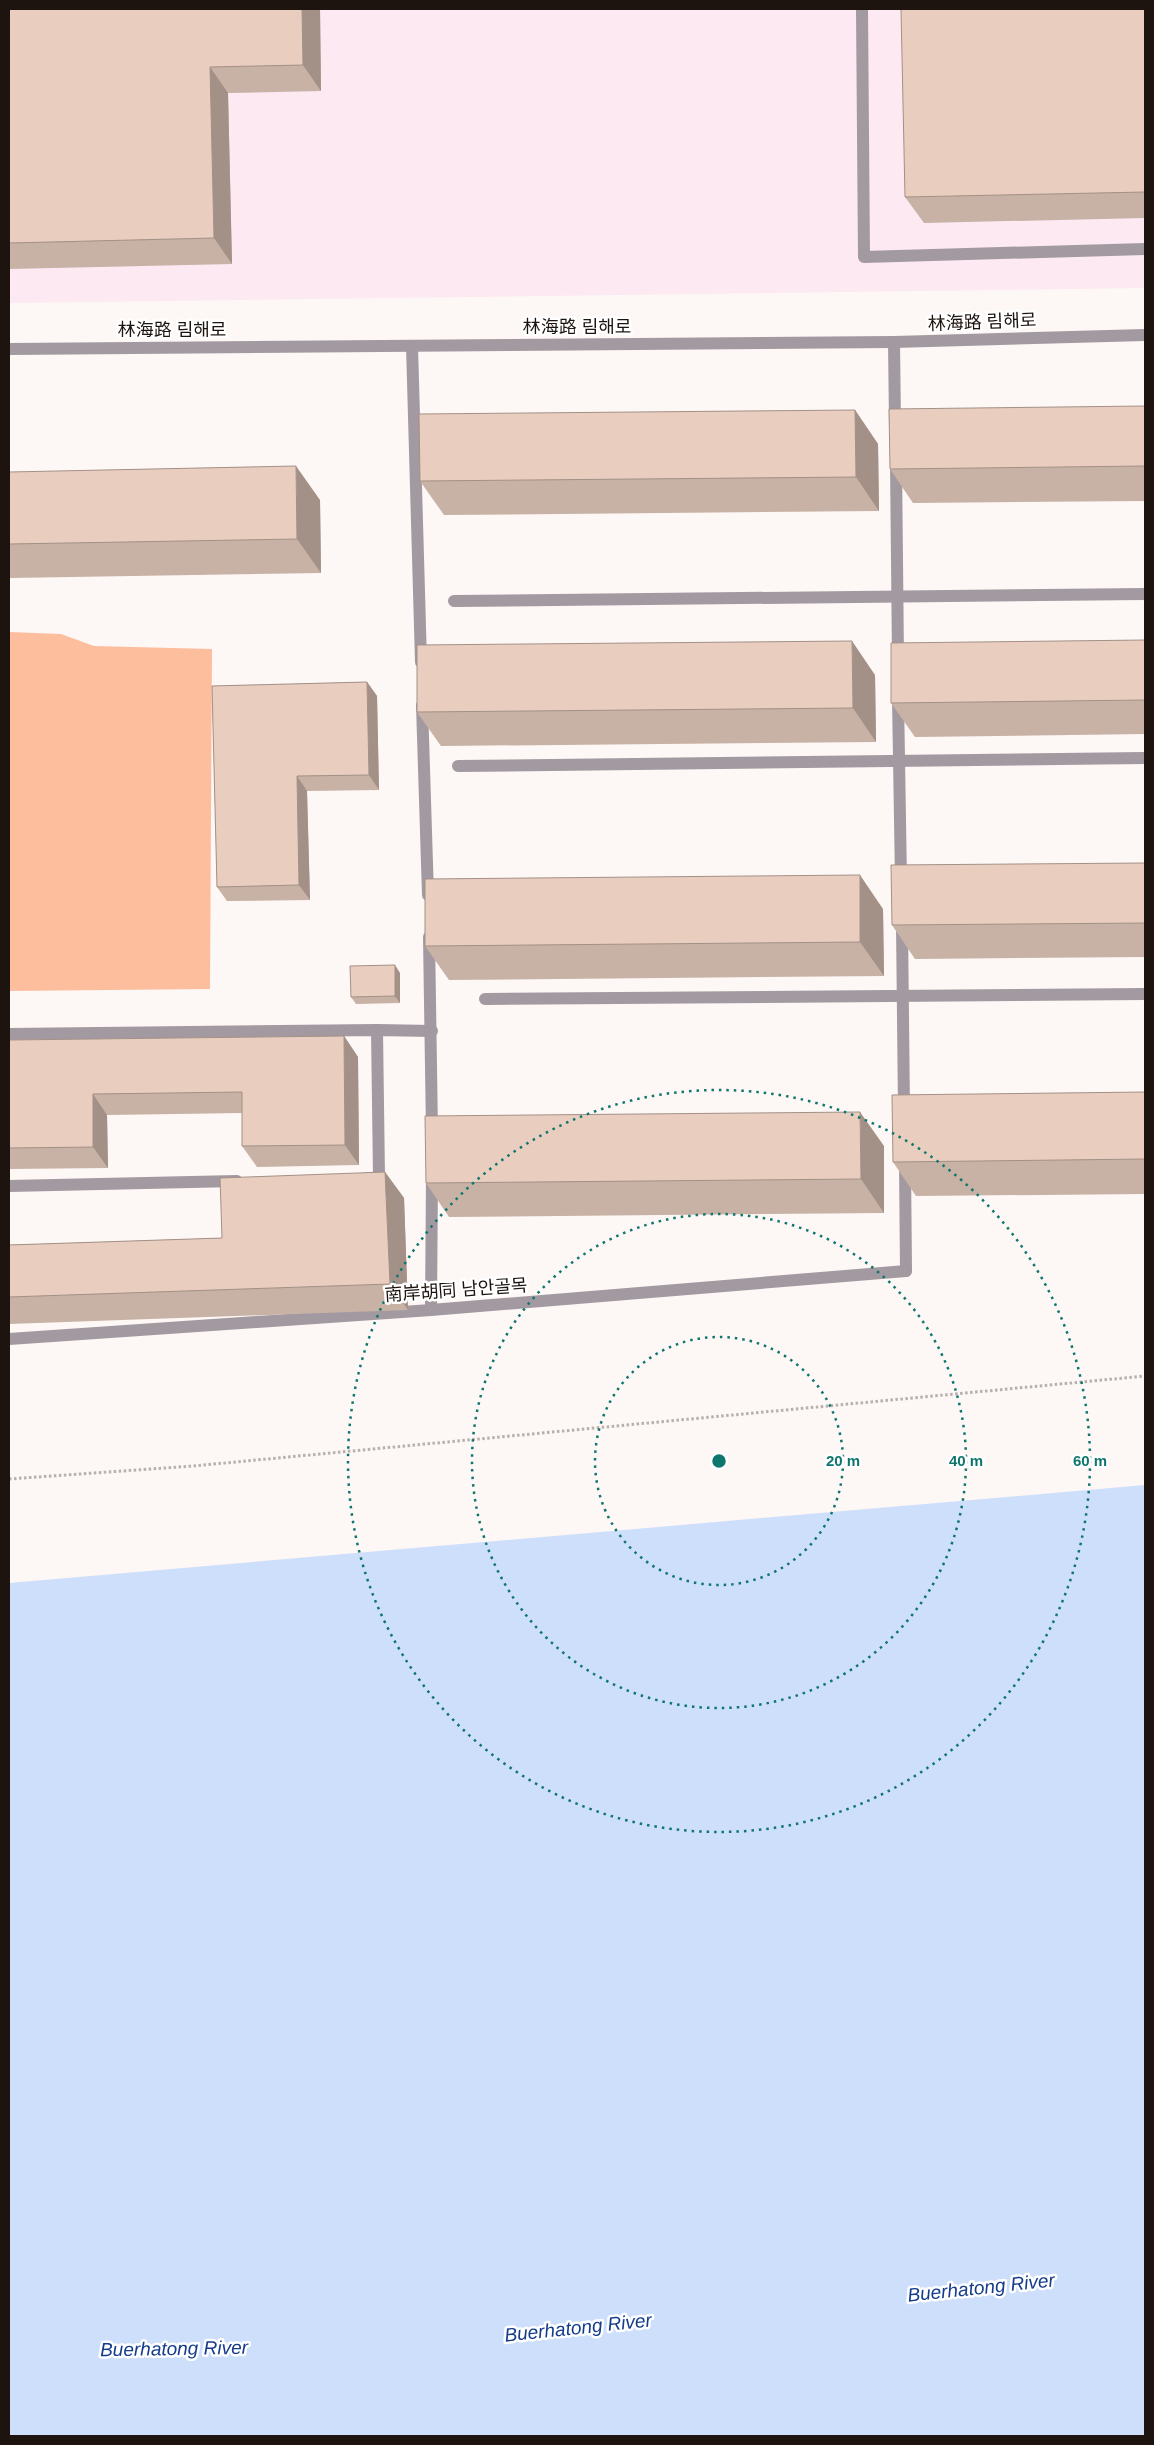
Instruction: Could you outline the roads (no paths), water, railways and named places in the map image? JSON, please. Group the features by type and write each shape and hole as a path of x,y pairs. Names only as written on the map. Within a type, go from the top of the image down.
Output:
{"street":[{"path":"862,9 864,258 1145,249"},
{"name":"林海路 림해로","path":"9,349 894,342 1145,334"},
{"path":"894,342 904,1124"},
{"path":"412,346 421,674"},
{"path":"454,601 1145,594"},
{"path":"422,694 432,1032 432,1141"},
{"path":"458,766 1145,758"},
{"path":"485,999 1145,994"},
{"path":"9,1034 377,1030 432,1032"},
{"path":"359,1178 379,1178 377,1030"},
{"name":"南岸胡同 남안골목","path":"9,1339 431,1310 906,1271 905,1153"},
{"path":"431,1310 432,1161"},
{"path":"9,1186 249,1181"}],"water":[{"name":"Buerhatong River","path":"1145,1485 1145,2436 9,2436 9,1583"}]}
